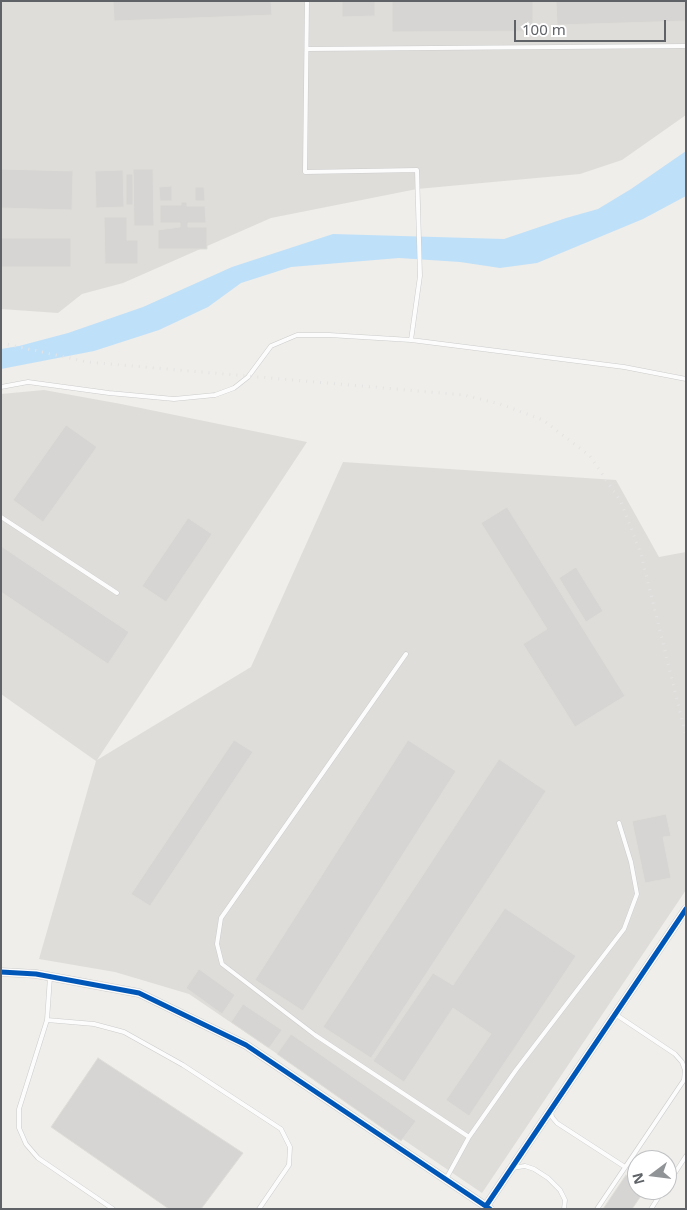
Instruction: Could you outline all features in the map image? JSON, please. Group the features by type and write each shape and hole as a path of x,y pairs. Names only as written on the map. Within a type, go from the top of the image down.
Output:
{"street":[{"path":"1,972 50,976 139,993 246,1045 488,1208 512,1168 686,909"}],"lane":[{"path":"307,1 305,172 417,170 420,276 410,340"},
{"path":"307,49 686,46"},
{"path":"1,387 28,382 109,393 174,398 215,394 234,388 248,377 272,346 298,335 410,340 624,367 686,378"},
{"path":"1,517 117,593"},
{"path":"406,654 221,918 217,944 222,964 315,1035 469,1137"},
{"path":"446,1179 469,1137 516,1070 624,929 637,894 631,862 619,823"},
{"path":"50,976 47,1020 19,1109 19,1128 26,1144 38,1158 113,1209"},
{"path":"597,1209 684,1080 685,1070 682,1062 675,1054 615,1014"},
{"path":"47,1020 94,1024 124,1032 182,1065 281,1129 290,1147 289,1165 259,1209"},
{"path":"552,1109 552,1117 557,1123 625,1167"},
{"path":"677,1170 686,1156"},
{"path":"512,1168 525,1166 534,1169 548,1178 560,1190 564,1200 564,1209"}],"shaded area":[{"path":"1,1 686,1 686,115 622,160 580,174 417,189 271,218 123,283 82,294 58,313 1,309"},
{"path":"44,390 307,442 97,760 251,667 343,462 616,480 659,557 686,552 686,890 482,1193 189,994 115,972 39,959 96,761 1,694 1,394"}],"water":[{"path":"686,151 686,196 643,219 537,263 500,268 460,262 399,258 291,267 241,283 208,307 159,330 94,351 1,369 1,349 68,333 143,307 232,267 333,234 504,239 598,209"}],"building":[{"path":"113,1 271,1 272,15 114,21"},
{"path":"342,1 375,1 375,16 342,17"},
{"path":"392,1 533,1 533,31 392,32"},
{"path":"556,1 686,1 686,21 557,25"},
{"path":"1,169 73,171 72,210 1,208"},
{"path":"133,169 153,169 154,226 134,226"},
{"path":"123,170 124,207 96,208 95,171"},
{"path":"126,174 133,174 133,205 126,205"},
{"path":"172,186 172,201 160,201 159,187"},
{"path":"195,187 204,187 205,201 195,201"},
{"path":"181,202 187,202 187,206 205,206 206,223 188,223 188,227 207,227 207,249 158,249 158,230 180,227 180,223 160,223 160,205 181,205"},
{"path":"104,217 127,217 127,240 138,240 138,264 105,264"},
{"path":"1,238 71,238 71,267 1,267"},
{"path":"66,425 97,447 43,522 13,500"},
{"path":"507,507 625,696 575,727 523,644 547,629 481,523"},
{"path":"188,518 212,534 166,602 142,586"},
{"path":"1,546 129,632 108,664 1,592"},
{"path":"576,567 603,611 586,622 559,578"},
{"path":"234,740 253,752 150,906 131,894"},
{"path":"408,740 456,771 303,1011 255,980"},
{"path":"499,759 546,791 371,1058 323,1027"},
{"path":"666,814 671,836 663,837 671,878 645,883 632,821"},
{"path":"505,908 576,956 469,1116 446,1100 491,1034 453,1008 404,1082 373,1061 433,973 453,985"},
{"path":"199,969 235,995 222,1014 186,988"},
{"path":"243,1004 282,1030 269,1048 231,1022"},
{"path":"291,1034 416,1121 401,1141 277,1054"},
{"path":"98,1058 243,1153 201,1209 169,1209 51,1127"},
{"path":"626,1175 627,1200 638,1200 632,1209 603,1209"}],"railway":[{"path":"1,343 87,362 464,395 500,404 543,420 590,456 621,502 641,554 686,736"}],"cycle path":[{"path":"486,1206 686,909"},
{"path":"1,972 36,974 139,993 246,1045 490,1209"}]}
